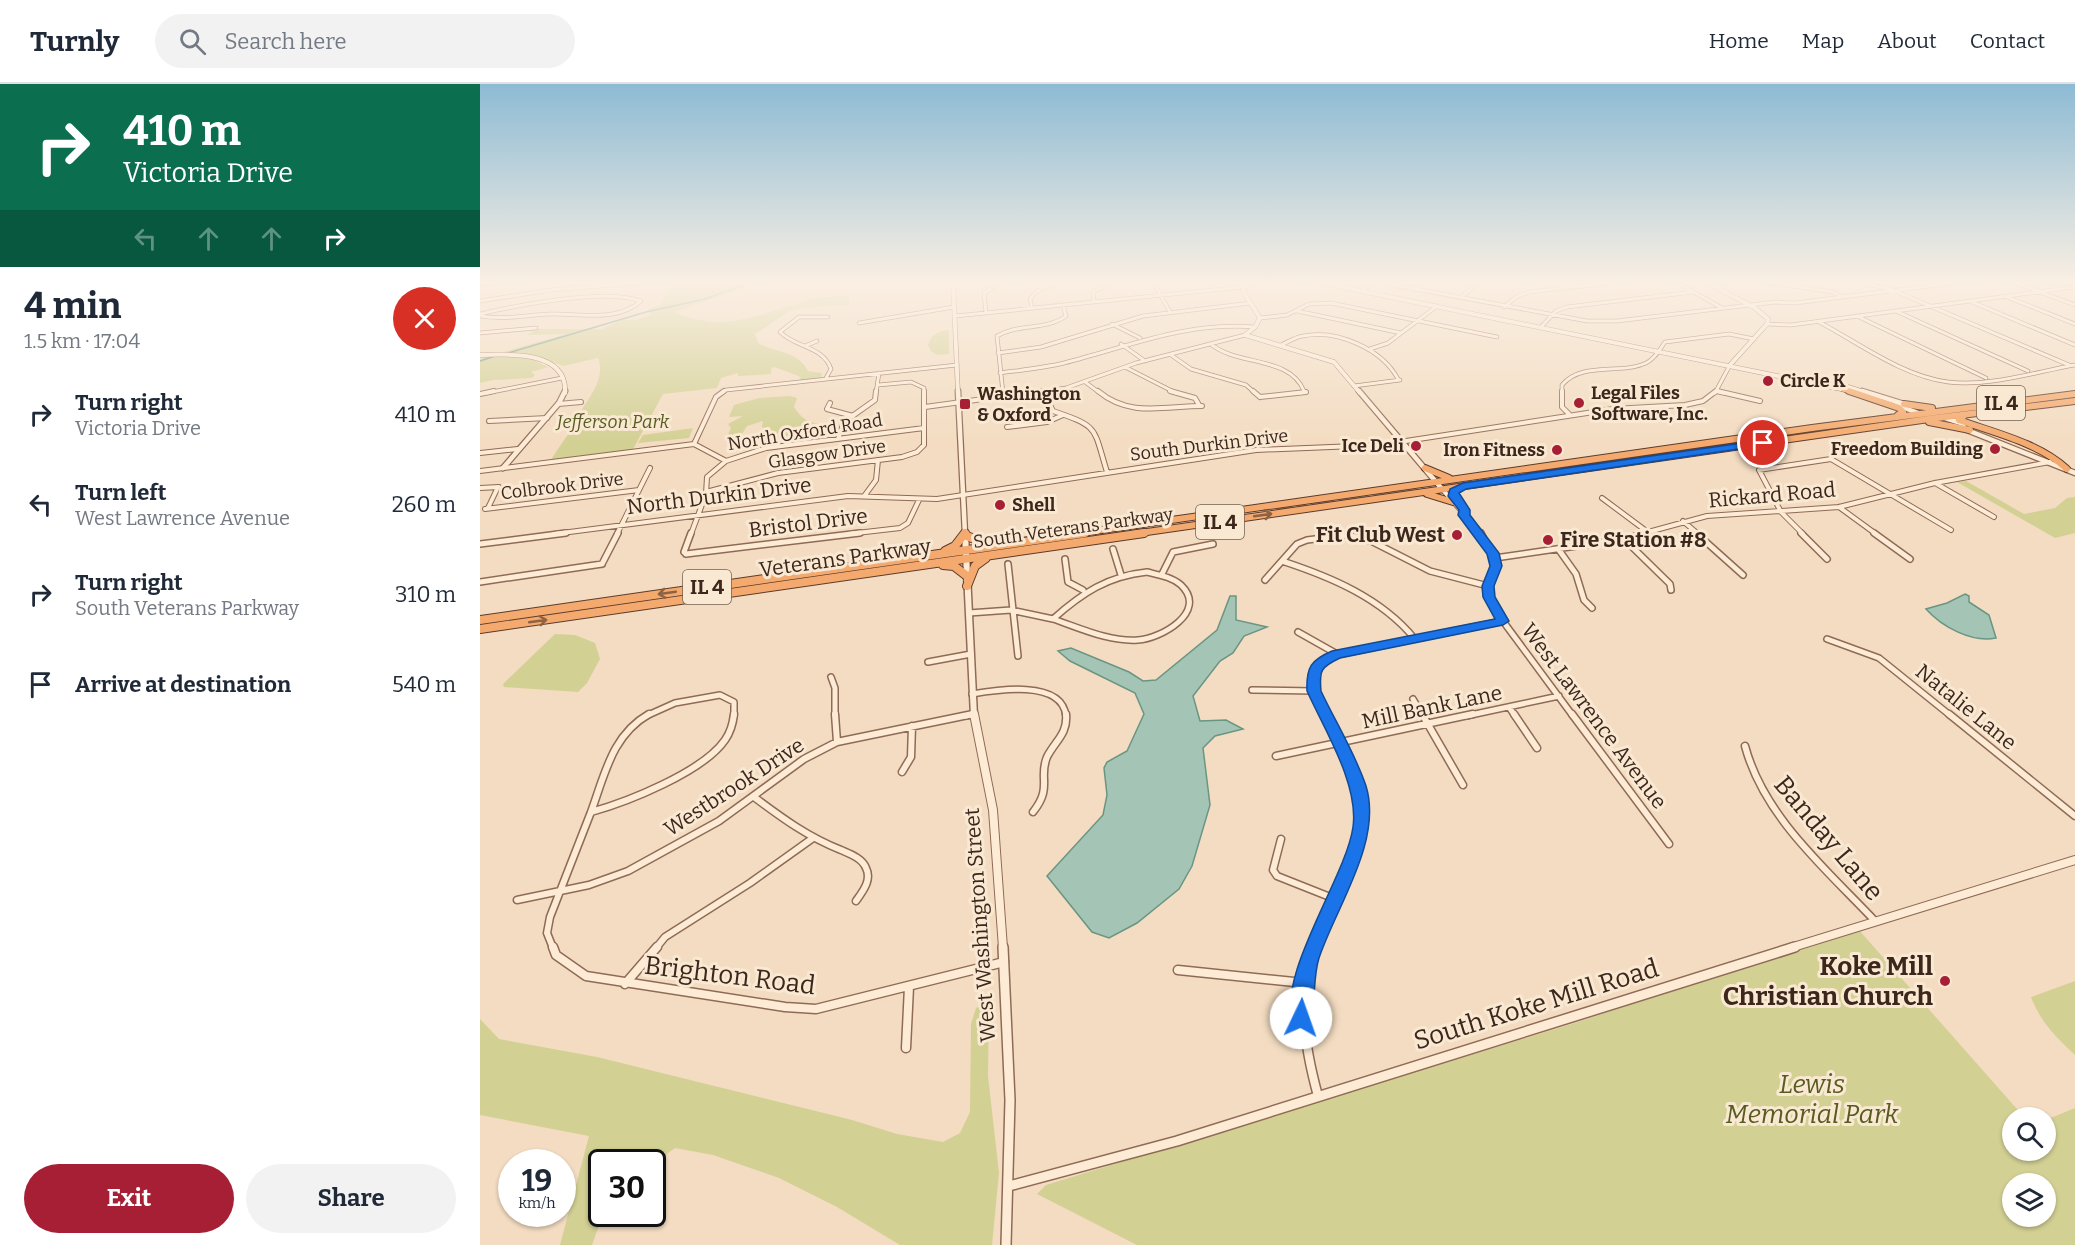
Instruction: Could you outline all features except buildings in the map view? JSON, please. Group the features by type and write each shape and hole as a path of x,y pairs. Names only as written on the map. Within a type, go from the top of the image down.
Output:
{"highway":[{"path":"1843,389 1902,410 1902,413 1895,416"},
{"name":"South Veterans Parkway","path":"966,550 1895,416 2075,394"},
{"path":"1904,404 1939,409 2055,397"},
{"path":"1948,423 1942,417 1945,413 2055,397"},
{"name":"South Veterans Parkway","path":"966,559 1934,418 2075,401"},
{"path":"1780,440 1819,431 1914,417 1919,413 1914,407"},
{"path":"1968,414 1959,420 2034,448 2055,458 2067,469"},
{"path":"1794,438 1921,422 1970,430"},
{"path":"1442,489 1448,485 1552,466"},
{"path":"1425,468 1439,476 1450,478 1514,471"},
{"path":"1416,485 1426,478 1425,468"},
{"path":"1324,507 1430,487 1436,482"},
{"path":"1463,486 1453,494 1464,510 1464,515"},
{"path":"1368,500 1427,494 1453,502"},
{"path":"966,559 976,554 1116,528"},
{"path":"933,555 954,547 965,534 985,544 1057,537"},
{"path":"829,579 955,555 966,550"},
{"name":"Veterans Parkway","path":"480,620 966,550"},
{"path":"967,586 978,562 997,554"},
{"name":"Veterans Parkway","path":"480,629 966,559"},
{"path":"877,572 947,565 957,568 967,576"}],"street":[{"path":"782,335 820,353 829,362 831,369 826,378"},
{"name":"West Washington Street","path":"956,335 972,694 998,846 1010,1100 1006,1245"},
{"path":"999,335 996,338 1004,397"},
{"path":"998,353 1046,346 1078,335"},
{"path":"1134,335 1140,338"},
{"path":"1000,373 1057,364 1154,335"},
{"path":"925,406 1044,392 1085,382 1145,361 1244,335"},
{"path":"1246,335 1334,362 1489,545 1495,558 1495,571 1488,586 1430,571 1371,541 1352,535 1307,540 1294,546 1265,580"},
{"path":"1281,345 1305,335"},
{"path":"1318,335 1370,349 1400,380 1354,386"},
{"path":"1370,349 1388,343 1398,335"},
{"path":"1488,335 1497,337"},
{"path":"1583,335 1838,384 1914,407 2022,445 2051,458 2052,461"},
{"path":"1717,335 1665,342 1652,359 1641,364 1580,374 1567,379 1562,385 1562,407 1569,414 1625,407 1681,406 1703,401 1716,391 1730,364 1757,335"},
{"path":"1733,335 1754,339"},
{"path":"1844,335 1923,375 1943,381 1987,379 2073,365"},
{"path":"1897,335 1987,379"},
{"path":"1949,335 2030,372"},
{"path":"2003,335 2073,365"},
{"path":"2052,335 2075,345"},
{"path":"805,346 817,341"},
{"path":"1121,344 1145,361"},
{"path":"1171,355 1195,371 1246,385 1259,398 1306,392 1298,379 1289,372 1229,356 1212,345"},
{"path":"480,355 511,355 553,364 567,390 547,418 503,468"},
{"path":"1730,364 1843,389 1919,413 2052,461 2075,473"},
{"path":"480,471 694,444 720,393 826,378 957,365"},
{"path":"1085,382 1097,388 1113,402 1135,409 1161,411 1200,405 1195,398 1166,390 1125,367"},
{"path":"838,439 841,426 875,400 879,373"},
{"path":"480,394 562,378"},
{"path":"878,385 903,382 920,385 925,390 924,428"},
{"path":"1716,391 1760,401"},
{"path":"1044,392 1050,408 1083,421 1093,428 1107,472"},
{"path":"558,404 581,402"},
{"path":"830,403 827,410 853,416"},
{"path":"1681,406 1694,415"},
{"name":"South Durkin Drive","path":"963,495 1256,450 1402,442 1537,422 1569,414"},
{"path":"1007,427 1047,422 1063,415"},
{"path":"489,421 547,418"},
{"name":"North Oxford Road","path":"694,444 726,461 759,450 924,428"},
{"name":"Glasgow Drive","path":"706,492 735,486 772,474 878,460 917,452 924,445 924,428"},
{"path":"480,453 518,449"},
{"path":"1827,559 1780,512 1760,469 1830,459 1951,530"},
{"path":"866,495 876,480 878,460"},
{"path":"697,517 706,492 707,477 726,461"},
{"name":"Rickard Road","path":"1495,558 1624,539 1683,521 1715,516 1839,507 1935,483 2052,461"},
{"path":"480,582 603,564 650,468"},
{"path":"1935,483 1994,517"},
{"path":"480,488 500,486 487,508"},
{"name":"Colbrook Drive","path":"487,508 639,490"},
{"name":"North Durkin Drive","path":"480,544 866,495 920,500 963,495"},
{"path":"1602,498 1649,533"},
{"name":"Bristol Drive","path":"697,517 683,555 906,527 920,500"},
{"path":"1839,507 1910,559"},
{"path":"1683,521 1743,575"},
{"path":"1624,539 1670,584 1671,590"},
{"path":"1162,574 1173,552 1214,544"},
{"path":"1113,549 1121,574"},
{"path":"1559,550 1576,574 1584,600 1592,608"},
{"path":"1065,559 1068,582 1083,590"},
{"path":"1282,561 1316,572 1347,588 1396,618 1414,638"},
{"path":"1008,564 1018,656"},
{"path":"969,613 1012,608 1132,641 1150,639 1168,631 1184,616 1189,606 1189,596 1181,583 1162,574 1147,572 1121,574 1083,590 1053,619"},
{"name":"West Lawrence Avenue","path":"1488,586 1491,603 1503,621 1669,844"},
{"path":"1318,1096 1302,1037 1304,983 1310,958 1362,827 1358,787 1314,691 1312,679 1314,670 1322,661 1337,654 1503,621"},
{"path":"1298,632 1337,654"},
{"name":"Natalie Lane","path":"1827,639 1879,658 2075,816"},
{"path":"928,662 971,654"},
{"path":"831,677 836,687 833,719 837,742"},
{"path":"972,694 1004,688 1026,688 1045,693 1065,709 1067,727 1046,759 1044,798 1033,812"},
{"path":"1252,690 1314,691"},
{"name":"Brighton Road","path":"590,812 620,804 640,795 718,748 729,731 735,707 731,699 712,696 658,709 627,729 616,746 590,812 560,891 549,917 547,933 556,955 586,976 625,984 802,1009 828,1007 1004,962"},
{"name":"Mill Bank Lane","path":"1276,756 1559,696"},
{"path":"1413,699 1463,785"},
{"path":"1509,707 1537,748"},
{"name":"Westbrook Drive","path":"517,900 589,885 628,871 683,842 754,797 804,759 837,742 974,714"},
{"path":"902,772 909,766 911,760 912,726"},
{"name":"Banday Lane","path":"1745,746 1751,770 1769,804 1875,921"},
{"path":"754,797 813,838 853,854 863,862 867,872 867,885 856,901"},
{"path":"625,984 664,937 750,884 813,838"},
{"path":"1281,839 1273,870 1277,876 1335,899"},
{"name":"South Koke Mill Road","path":"1009,1186 1172,1143 1875,921 2073,863"},
{"path":"1178,970 1304,983"},
{"path":"906,1048 909,987"}],"green space":[{"name":"Jefferson Park","path":"562,335 755,335 758,343 792,356 804,364 808,371 822,373 821,378 801,380 799,376 774,367 771,369 771,374 738,376 738,373 721,378 717,388 663,394 632,451 550,461 592,395 600,373 598,358 563,366 538,356 500,353"},
{"path":"935,335 949,335 949,354 937,355 931,351 928,345"},
{"path":"488,356 529,358 548,367 531,372 535,375 532,378 480,383 480,359"},
{"path":"790,396 797,398 794,407 799,414 808,421 820,424 820,430 773,438 769,430 762,427 763,421 747,426 740,437 727,437 731,428 728,424 743,416 729,417 734,405 759,398"},
{"path":"693,428 689,438 638,443 643,435"},
{"path":"1966,481 2024,514 2055,508 2067,498 2075,497 2075,533 2055,538 1957,482"},
{"path":"555,634 575,635 595,643 600,659 587,683 578,692 504,687 503,684"},
{"name":"Lewis Memorial Park","path":"1858,929 2015,1107 2002,1107 2002,1161 2056,1161 2056,1116 2075,1108 2075,1245 1137,1245 1037,1194 1046,1185 1578,1022"},
{"path":"2075,981 2075,1055 2044,1022 2031,997"},
{"path":"989,1001 988,1076 999,1173 992,1245 900,1245 837,1207 779,1178 713,1155 675,1148 666,1155 666,1149 588,1149 588,1227 598,1227 592,1245 560,1245 565,1227 576,1227 576,1185 589,1136 480,1115 480,1019 499,1039 597,1057 852,1120 897,1134 943,1142 960,1133 970,1112 971,1024 976,1008"}],"shaded area":[{"path":"1965,594 1969,596 1969,602 1989,615 1996,638 1977,638 1958,632 1940,622 1926,609 1947,603"},
{"path":"1230,596 1236,596 1236,620 1267,627 1244,636 1233,653 1220,661 1193,696 1200,721 1226,720 1243,729 1215,736 1203,748 1210,805 1192,866 1179,889 1137,923 1109,938 1092,932 1047,876 1103,815 1107,795 1104,768 1107,762 1127,751 1144,714 1135,693 1070,661 1058,651 1071,648 1129,672 1143,681 1156,680 1217,630"}],"waterway":[{"path":"508,353 568,335"},
{"path":"480,361 495,356"}],"place":[{"name":"Circle K","path":"1768,381"},
{"name":"Legal Files Software, Inc.","path":"1579,403"},
{"name":"Washington & Oxford","path":"965,404"},
{"name":"Ice Deli","path":"1416,446"},
{"name":"Freedom Building","path":"1995,449"},
{"name":"Iron Fitness","path":"1557,450"},
{"name":"Shell","path":"1000,505"},
{"name":"Fit Club West","path":"1457,535"},
{"name":"Fire Station #8","path":"1548,540"},
{"name":"Koke Mill Christian Church","path":"1945,981"}],"route":[{"path":"1301,1018 1304,983 1310,958 1351,860 1362,827 1358,787 1314,691 1312,683 1314,670 1322,661 1337,654 1503,621 1489,597 1488,586 1495,571 1495,558 1489,545 1464,515 1464,510 1453,496 1453,492 1463,486 1763,443"}]}
